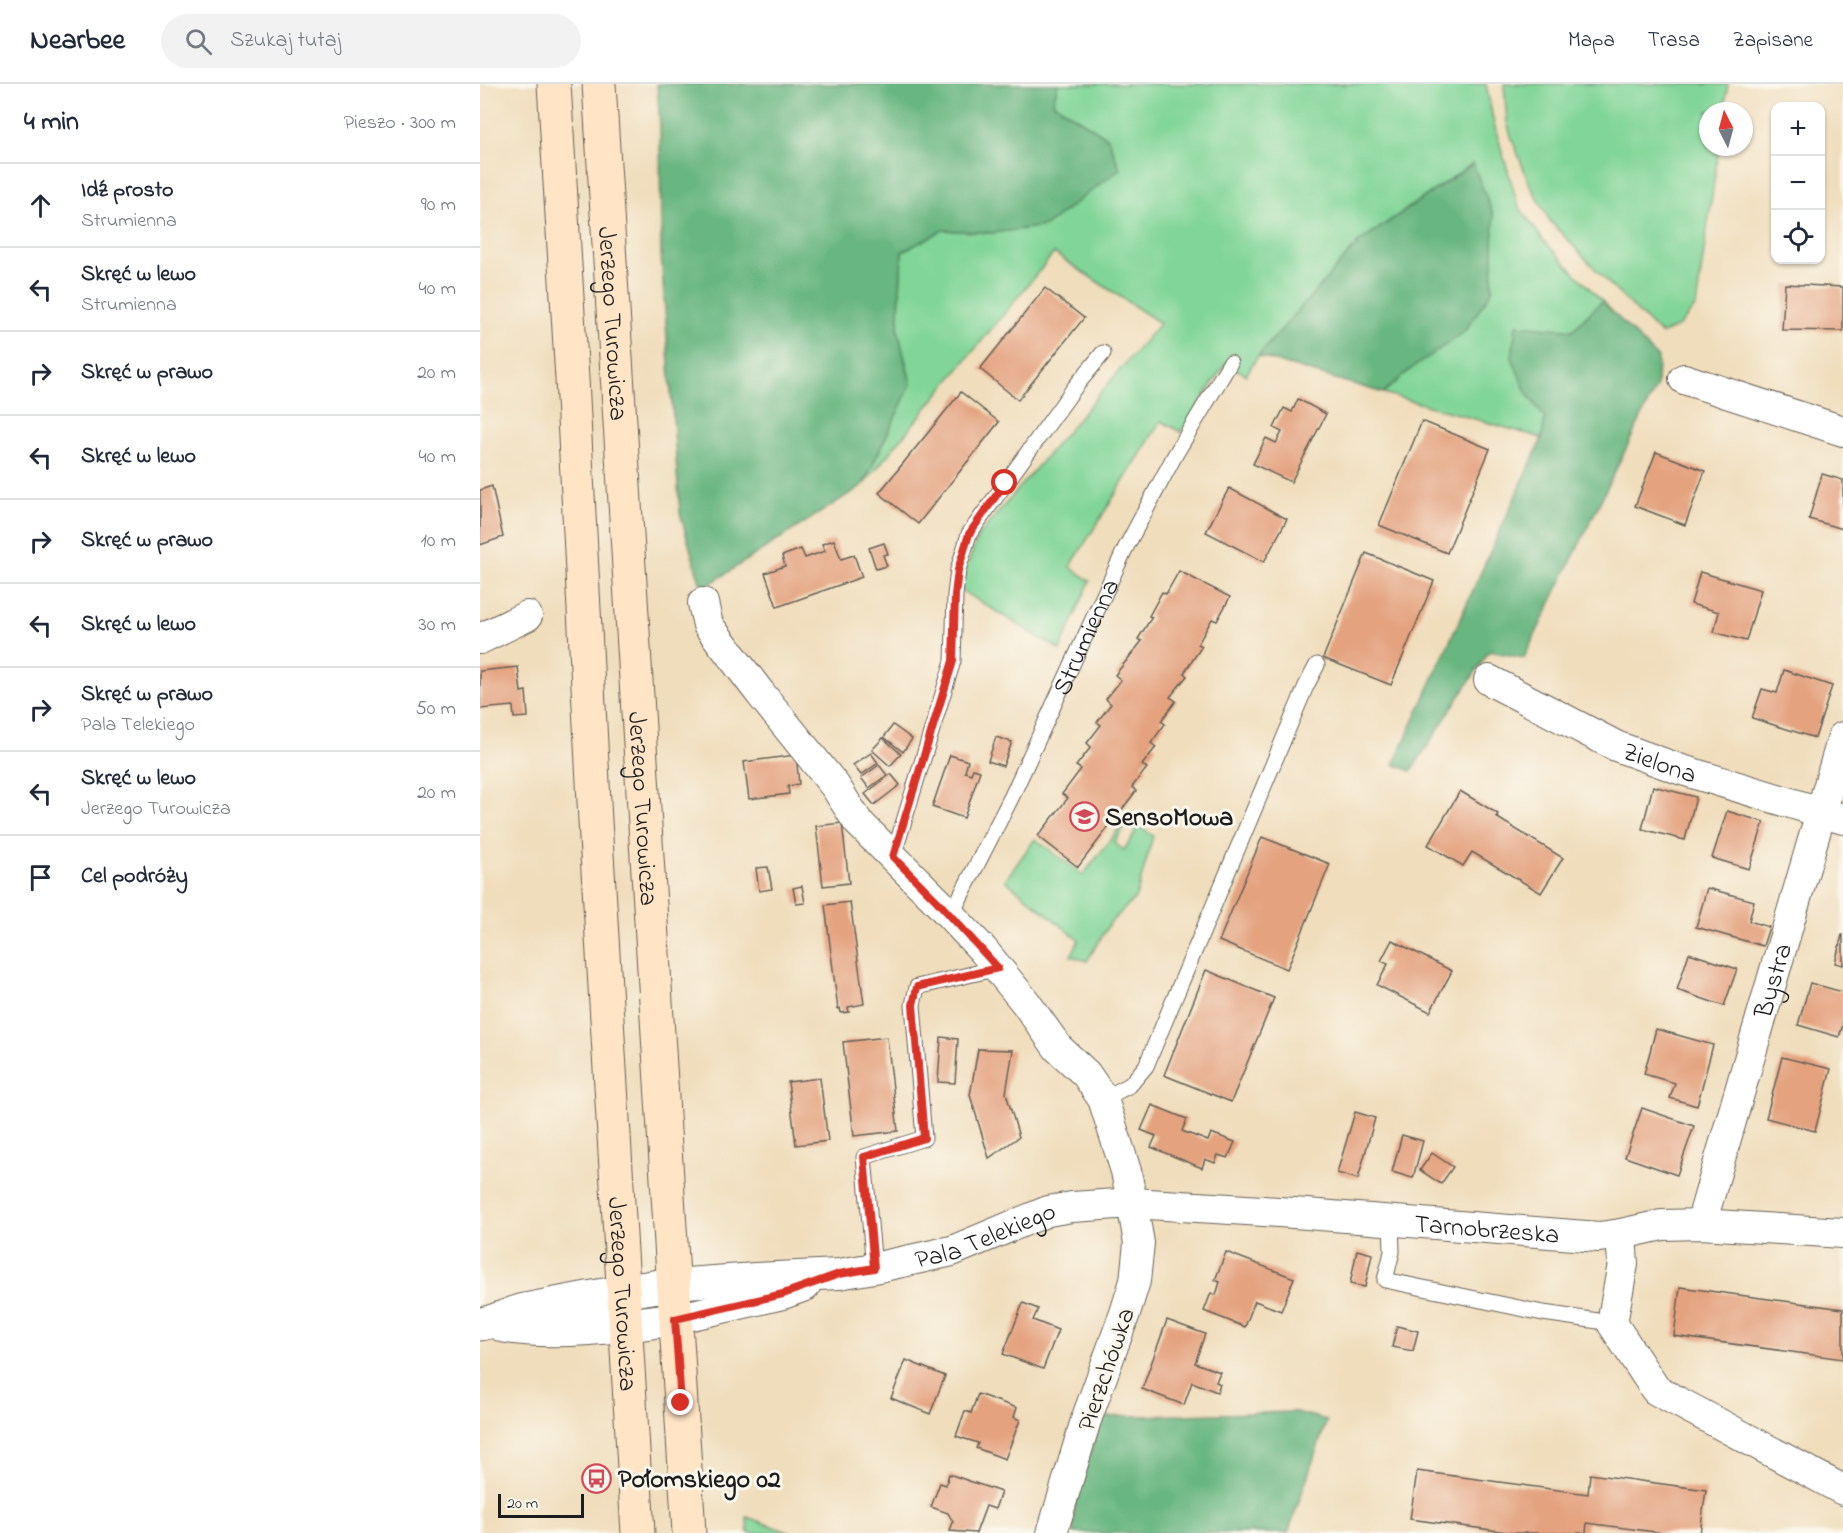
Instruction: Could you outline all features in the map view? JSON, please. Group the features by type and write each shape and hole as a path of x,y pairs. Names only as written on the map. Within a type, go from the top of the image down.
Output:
{"main road":[{"name":"Jerzego Turowicza","path":"554,84 638,1533"},
{"name":"Jerzego Turowicza","path":"599,84 688,1533"}],"street":[{"path":"1684,379 1843,431"},
{"path":"703,603 708,625 835,786 858,822 951,915 998,968 1058,1048 1086,1074 1103,1099 1126,1172 1132,1203"},
{"path":"480,639 527,616"},
{"name":"Zielona","path":"1489,680 1616,746 1679,769 1832,816"},
{"name":"Bystra","path":"1701,1224 1832,816 1843,737"},
{"name":"Pala Telekiego","path":"673,1284 839,1274 874,1268 952,1251 1048,1212 1072,1207 1132,1203"},
{"name":"Tarnobrzeska","path":"1132,1203 1599,1237 1662,1225 1701,1224 1843,1233"},
{"name":"Pierzchówka","path":"1052,1533 1086,1420 1135,1281 1139,1243 1132,1203"},
{"path":"1622,1234 1623,1264 1612,1323 1656,1390 1843,1490"},
{"name":"Pala Telekiego","path":"484,1323 519,1329 626,1325 675,1319 783,1294 839,1274"},
{"path":"484,1323 516,1312 623,1291 673,1284"}],"lane":[{"path":"893,857 953,661 958,570 969,534 1075,387 1103,353"},
{"name":"Strumienna","path":"951,915 1011,798 1125,549 1175,455 1230,363"},
{"path":"1103,1099 1131,1085 1146,1066 1317,665"},
{"path":"874,1268 864,1157 924,1138 913,1005 917,987 998,968"},
{"path":"1390,1221 1392,1252 1385,1280 1543,1313 1612,1323"}],"green space":[{"path":"657,84 1058,84 1053,103 1108,138 1120,169 1045,226 993,233 943,230 902,252 898,331 911,384 863,485 702,589 680,513 661,255 660,126"},
{"path":"1058,84 1486,84 1494,124 1518,205 1543,240 1602,301 1573,330 1516,325 1526,392 1545,418 1542,438 1383,393 1411,369 1494,217 1472,164 1359,242 1258,356 1246,375 1226,363 1181,432 1161,421 1070,567 1090,581 1060,650 959,589 978,536 1160,323 1054,253 863,485 911,384 898,331 902,252 942,230 993,233 1108,138 1052,103"},
{"path":"1504,84 1728,84 1725,102 1699,102 1699,156 1718,156 1696,306 1679,326 1661,334 1613,288 1550,221 1529,183 1507,123"},
{"path":"1473,164 1494,217 1492,291 1464,332 1411,369 1383,393 1258,356 1359,242"},
{"path":"1602,301 1658,358 1657,385 1524,658 1489,651 1411,771 1394,764 1542,438 1545,418 1526,392 1512,358 1516,325 1573,330"},
{"path":"1128,817 1153,836 1136,897 1110,923 1087,961 1071,956 1079,940 1005,880 1035,839 1083,875","holes":["1126,825 1136,832 1124,850 1114,843"]},
{"path":"1296,1412 1327,1420 1288,1533 1073,1533 1075,1503 1101,1417"},
{"path":"747,1517 791,1533 748,1533"}],"building":[{"path":"1785,284 1843,287 1843,331 1782,330"},
{"path":"1045,288 1084,318 1018,400 980,369"},
{"path":"961,392 999,422 918,524 879,493"},
{"path":"1298,399 1326,414 1291,482 1253,464 1266,438 1276,443 1282,432 1274,428 1284,408 1292,412"},
{"path":"1422,421 1490,449 1447,553 1379,525"},
{"path":"1656,452 1705,471 1685,525 1635,506"},
{"path":"1822,474 1843,480 1843,529 1809,519"},
{"path":"492,486 503,537 480,545 480,490"},
{"path":"1229,488 1287,519 1264,562 1206,532"},
{"path":"834,540 841,559 854,555 862,577 777,607 765,573 785,566 782,556 801,549 805,558 825,551 822,544"},
{"path":"884,543 888,554 883,555 887,566 876,569 869,548"},
{"path":"1366,553 1434,581 1391,685 1323,658"},
{"path":"1179,571 1230,597 1217,621 1212,619 1198,644 1202,646 1184,673 1187,676 1170,697 1176,701 1161,721 1165,724 1151,743 1156,747 1142,765 1147,768 1132,787 1136,791 1078,867 1038,836 1068,798 1062,794 1081,769 1076,766 1091,747 1087,743 1101,725 1097,722 1111,704 1106,699 1121,680 1115,675 1142,641 1138,639 1152,617 1149,616 1162,592 1166,594"},
{"path":"1700,572 1761,590 1746,641 1714,632 1719,612 1691,604"},
{"path":"518,667 521,692 526,691 528,717 514,718 513,706 480,709 480,671"},
{"path":"1784,670 1832,686 1815,738 1752,718 1762,689 1777,693"},
{"path":"893,725 912,739 903,752 884,737"},
{"path":"996,737 1012,742 1003,766 988,761"},
{"path":"883,738 901,754 890,766 872,750"},
{"path":"871,753 878,763 861,775 853,765"},
{"path":"796,755 799,784 788,786 789,794 749,799 744,762"},
{"path":"950,755 968,761 965,772 971,774 973,769 980,771 964,818 932,807"},
{"path":"879,765 887,775 869,788 861,778"},
{"path":"891,774 900,785 874,805 865,794"},
{"path":"1653,786 1696,797 1685,840 1642,829"},
{"path":"1460,791 1498,814 1496,817 1563,858 1541,893 1472,852 1463,866 1428,845"},
{"path":"1727,811 1764,822 1749,869 1712,858"},
{"path":"842,823 849,883 823,886 816,826"},
{"path":"1262,837 1330,864 1287,969 1219,941"},
{"path":"768,867 772,889 759,891 756,868"},
{"path":"802,886 805,903 796,904 793,888"},
{"path":"1707,888 1754,901 1749,921 1769,927 1763,946 1696,927"},
{"path":"850,902 864,1004 848,1007 849,1012 841,1013 840,1008 838,1009 825,905"},
{"path":"1843,935 1843,965 1835,963"},
{"path":"1392,940 1452,971 1430,1012 1377,985 1388,964 1381,961"},
{"path":"1689,953 1737,969 1724,1006 1677,990"},
{"path":"1206,970 1274,998 1231,1102 1164,1075"},
{"path":"1810,983 1843,992 1843,1025 1839,1037 1798,1025"},
{"path":"1656,1029 1713,1045 1697,1106 1670,1098 1675,1083 1644,1074"},
{"path":"887,1037 898,1131 854,1136 843,1042"},
{"path":"941,1037 958,1039 955,1083 938,1082"},
{"path":"978,1049 1013,1050 1006,1093 1019,1137 989,1158 970,1095"},
{"path":"1782,1057 1831,1069 1815,1131 1766,1118"},
{"path":"820,1078 828,1141 796,1145 788,1082"},
{"path":"1152,1105 1187,1119 1182,1131 1208,1141 1211,1133 1235,1142 1228,1158 1218,1155 1215,1163 1205,1159 1202,1168 1151,1147 1156,1136 1141,1130"},
{"path":"1642,1108 1694,1126 1677,1175 1625,1157"},
{"path":"1355,1112 1375,1118 1358,1179 1337,1173"},
{"path":"1402,1135 1423,1141 1413,1178 1392,1172"},
{"path":"1432,1153 1453,1167 1441,1184 1420,1170"},
{"path":"1357,1250 1372,1254 1365,1287 1350,1284"},
{"path":"1226,1252 1294,1278 1281,1311 1255,1301 1245,1327 1204,1311 1211,1293 1216,1295 1220,1282 1215,1280"},
{"path":"1680,1287 1843,1309 1843,1359 1674,1336"},
{"path":"1023,1303 1038,1309 1033,1320 1058,1330 1043,1369 1003,1354"},
{"path":"1167,1320 1205,1334 1195,1363 1220,1372 1216,1382 1220,1384 1217,1392 1192,1382 1184,1405 1142,1389"},
{"path":"1397,1326 1418,1331 1413,1351 1392,1347"},
{"path":"906,1360 945,1376 930,1414 891,1398"},
{"path":"978,1394 1017,1408 1014,1417 1020,1420 1005,1459 976,1448 978,1443 956,1436 965,1411 971,1413"},
{"path":"1417,1471 1588,1494 1590,1474 1706,1490 1700,1533 1663,1533 1587,1523 1586,1533 1514,1533 1410,1519"},
{"path":"949,1474 1001,1492 995,1509 986,1506 976,1533 950,1531 953,1522 948,1513 931,1507 940,1483 946,1485"}],"place":[{"name":"SensoMowa","path":"1084,816"},
{"name":"Połomskiego 02","path":"597,1478"}],"route":[{"path":"681,1403 675,1319 783,1294 839,1274 874,1268 864,1157 924,1138 913,1005 917,987 998,968 893,857 953,661 958,570 969,534 1005,483"}]}
